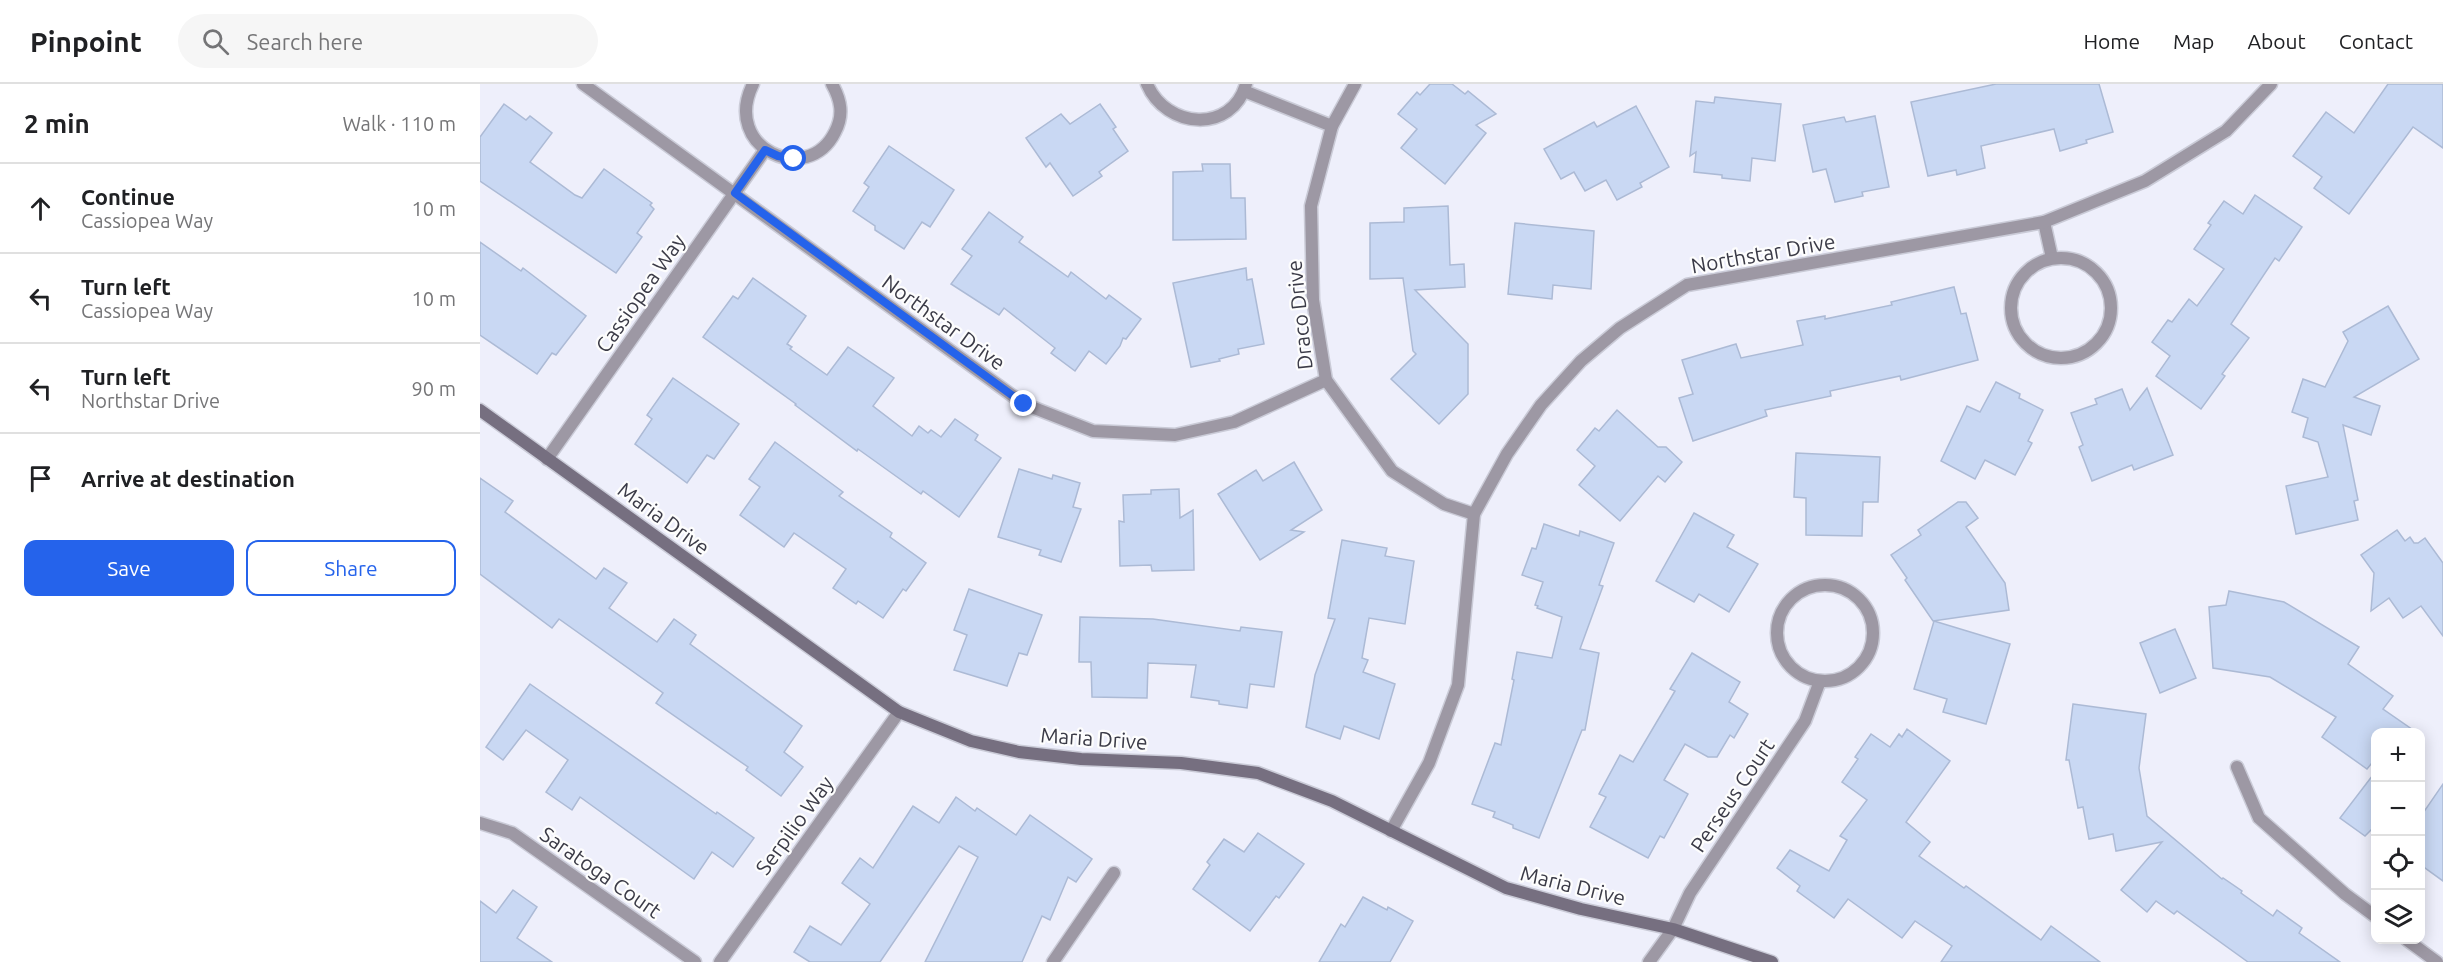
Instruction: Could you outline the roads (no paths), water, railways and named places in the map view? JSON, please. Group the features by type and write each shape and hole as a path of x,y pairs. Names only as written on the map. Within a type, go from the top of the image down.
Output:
{"street":[{"name":"Northstar Drive","path":"584,84 1024,404 1093,430 1175,435 1234,422 1326,380"},
{"path":"753,84 747,97 745,111 747,126 754,140 765,150 778,156 794,159 808,156 822,149 832,139 839,125 841,110 838,95 832,84"},
{"path":"1147,84 1162,107 1175,116 1191,120 1207,119 1222,114 1235,104 1246,87 1332,126"},
{"name":"Draco Drive","path":"1355,84 1332,126 1311,206 1313,300 1326,380 1392,471 1444,504 1474,514"},
{"name":"Northstar Drive","path":"1391,831 1429,763 1458,686 1474,514 1507,454 1541,405 1581,361 1620,328 1686,285 2044,222 2145,181 2226,131 2271,84"},
{"name":"Cassiopea Way","path":"547,459 765,150"},
{"path":"2044,222 2052,258"},
{"path":"2052,258 2070,258 2086,264 2100,274 2109,289 2112,306 2110,323 2102,339 2090,351 2074,358 2056,359 2039,354 2025,344 2016,331 2011,316 2011,301 2016,286 2025,273 2037,263 2052,258"},
{"name":"Maria Drive","path":"480,410 899,712 971,741 1019,752 1081,759 1181,763 1257,773 1332,801 1506,888 1581,909 1673,929 1772,962"},
{"path":"1815,585 1830,585 1845,588 1858,597 1868,609 1873,623 1874,638 1870,653 1862,666 1850,675 1835,681 1820,681 1805,677 1792,669 1780,650 1776,628 1780,613 1789,600 1815,585"},
{"name":"Perseus Court","path":"1649,962 1673,929 1690,893 1805,721 1820,681"},
{"name":"Serpilio Way","path":"720,962 899,712"},
{"path":"2237,767 2259,818 2345,894 2371,912"},
{"name":"Saratoga Court","path":"480,823 512,833 695,962"},
{"path":"1053,962 1114,873"},
{"path":"2414,944 2437,962"}]}
